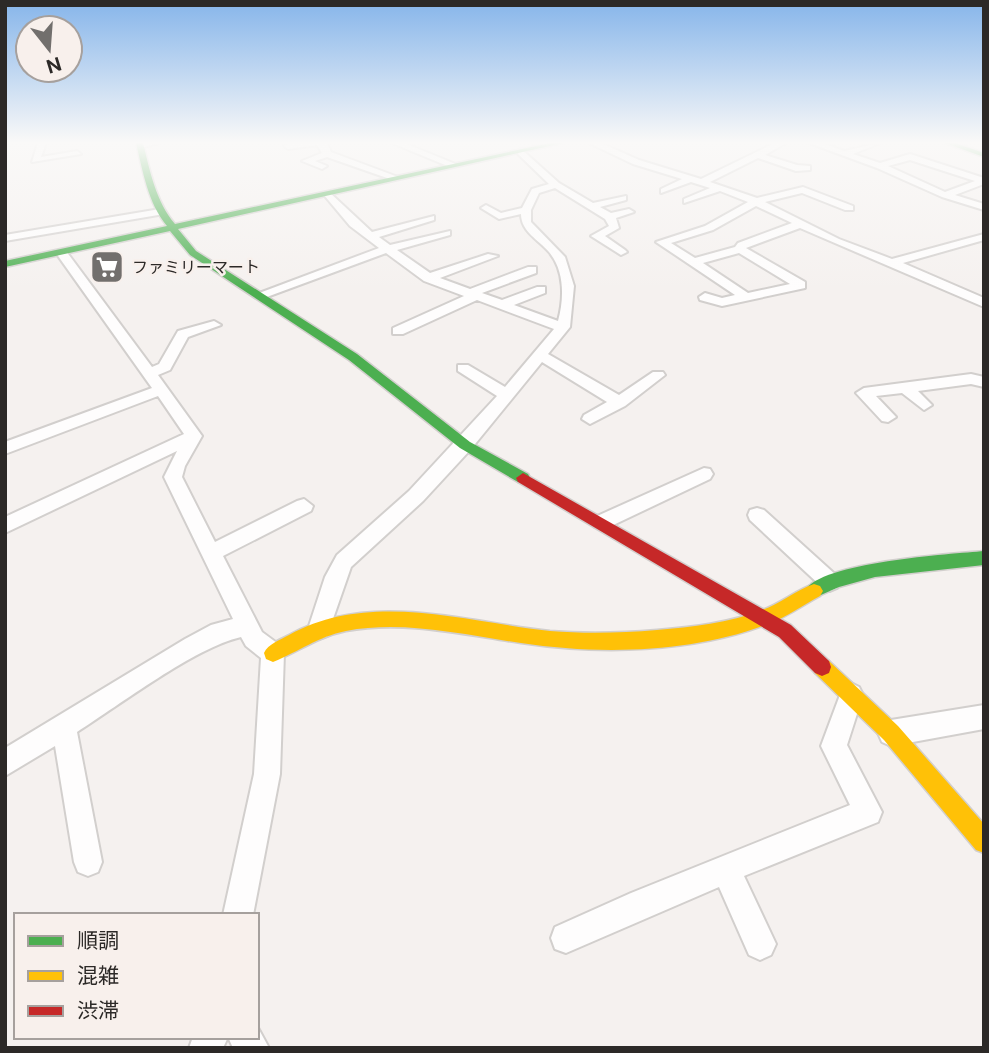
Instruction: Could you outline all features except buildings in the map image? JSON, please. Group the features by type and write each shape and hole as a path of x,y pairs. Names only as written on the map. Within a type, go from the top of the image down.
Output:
{"street":[{"path":"156,192 160,212 193,253 353,357 465,445 602,522 785,631 891,733 984,842"},
{"path":"5,264 342,192"},
{"path":"319,629 335,577 344,561 416,496 465,445 563,327 568,310 566,269 554,249 527,225 526,210 534,192"},
{"path":"568,192 615,223 614,228 597,236 621,251"},
{"path":"688,201 709,192"},
{"path":"734,192 800,224 889,263 953,287 984,303"},
{"path":"745,296 662,242 709,228 757,201 792,192"},
{"path":"806,192 849,208"},
{"path":"939,192 984,207"},
{"path":"945,195 953,192"},
{"path":"329,195 354,224 428,278 563,327"},
{"path":"592,207 622,198"},
{"path":"485,208 499,216 526,210"},
{"path":"5,238 160,212"},
{"path":"609,217 629,212"},
{"path":"371,236 430,218"},
{"path":"692,262 740,249 741,245 800,224"},
{"path":"260,295 391,249 446,233"},
{"path":"889,263 984,237"},
{"path":"705,297 719,302 801,285 740,249"},
{"path":"62,253 194,436"},
{"path":"428,278 492,256"},
{"path":"398,331 472,295 532,270"},
{"path":"502,305 541,290"},
{"path":"148,373 165,367 183,334 214,325"},
{"path":"538,354 601,386 619,402"},
{"path":"463,368 506,394"},
{"path":"590,419 658,375"},
{"path":"888,417 864,393 975,379 984,382"},
{"path":"905,388 924,405"},
{"path":"5,448 160,390"},
{"path":"5,526 194,436"},
{"path":"194,436 173,474 254,639 272,653"},
{"path":"602,522 704,474"},
{"path":"213,552 304,506"},
{"path":"757,515 830,582"},
{"path":"272,653 319,629 363,621 403,621 443,628 463,627 555,639 645,638 705,631 763,618 830,582 908,565 984,558"},
{"path":"5,763 202,641 219,632 249,625"},
{"path":"238,913 267,774 272,653"},
{"path":"566,938 631,908 868,812 834,746 851,695"},
{"path":"891,733 984,717"},
{"path":"64,727 88,862"},
{"path":"726,870 760,944"}],"traffic: fast":[{"path":"153,192 164,217 193,253 353,357 465,445 523,478"},
{"path":"5,264 335,192"},
{"path":"814,591 833,582 875,570 984,558"}],"traffic: slow":[{"path":"273,653 320,629 377,620 436,623 552,639 602,641 687,635 763,618 814,591"},
{"path":"822,667 891,733 984,842"}],"traffic: jam":[{"path":"523,478 785,631 822,667"}],"place":[{"name":"ファミリーマート","path":"107,267"}]}
